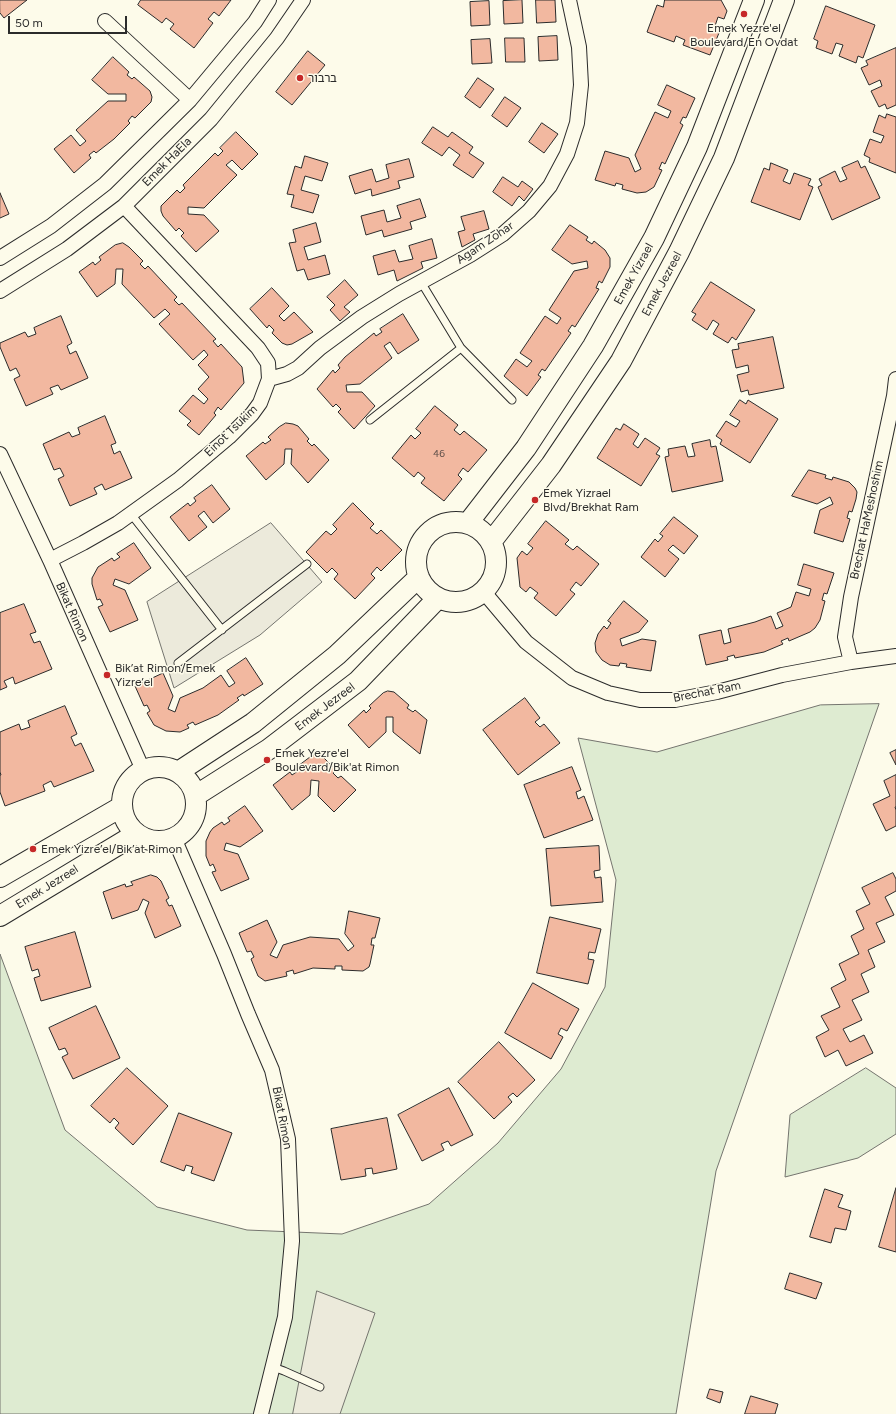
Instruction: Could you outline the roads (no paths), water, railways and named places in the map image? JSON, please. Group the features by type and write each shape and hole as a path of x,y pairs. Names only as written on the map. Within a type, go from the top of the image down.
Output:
{"main road":[{"name":"Emek Yizrael","path":"468,523 526,448 593,346 654,238 697,147 754,0"},
{"name":"Emek Jezreel","path":"491,542 551,465 621,361 679,252 724,158 784,0"},
{"path":"445,523 468,523 481,530 491,542 495,552 495,573 490,583 483,591 473,598 462,602 438,598 427,589 419,577 416,566 416,555 420,544 426,535 445,523"},
{"path":"178,772 253,723 331,660 419,577"},
{"name":"Emek Jezreel","path":"195,796 269,749 358,681 438,598"},
{"path":"161,767 170,768 178,772 189,782 195,796 196,805 192,821 181,834 164,841 154,841 136,834 126,822 122,807 125,789 129,782 143,770 161,767"},
{"path":"0,877 122,807"},
{"name":"Emek Jezreel","path":"0,916 136,834"}],"street":[{"path":"0,258 51,226 105,184 190,100 255,22 269,0"},
{"name":"Emek HaEla","path":"0,291 67,249 124,206 211,119 277,38 303,0"},
{"name":"Agam Zohar","path":"269,379 287,374 298,368 320,348 362,317 470,255 503,234 530,211 550,186 567,154 577,123 581,85 579,47 569,0"},
{"path":"105,21 190,100"},
{"path":"124,206 258,348 268,364 269,379"},
{"name":"Einot Tsukim","path":"50,560 118,523 178,480 229,437 252,414 260,403 269,379"},
{"name":"Brechat HaMeshoshim","path":"851,662 845,637 850,603 894,396 896,379"},
{"name":"Bikat Rimon","path":"0,454 50,560 143,770"},
{"name":"Brechat Ram","path":"483,591 526,642 572,678 608,693 640,700 675,700 717,692 782,675 851,662 896,656"},
{"name":"Bikat Rimon","path":"174,838 221,946 272,1070 288,1139 292,1257 285,1318 261,1414"}],"lane":[{"path":"421,282 461,348 512,400"},
{"path":"370,420 461,348"},
{"path":"131,514 222,630"},
{"path":"178,663 307,564"},
{"path":"273,1367 284,1370 320,1387"}],"place":[{"name":"Emek Yezre'el Boulevard/En Ovdat","path":"744,14"},
{"name":"ברבור","path":"300,78"},
{"name":"Emek Yizrael Blvd/Brekhat Ram","path":"535,500"},
{"name":"Bik’at Rimon/Emek Yizre’el","path":"107,675"},
{"name":"Emek Yezre'el Boulevard/Bik'at Rimon","path":"267,760"},
{"name":"Emek Yizre’el/Bik’at Rimon","path":"33,849"}]}
